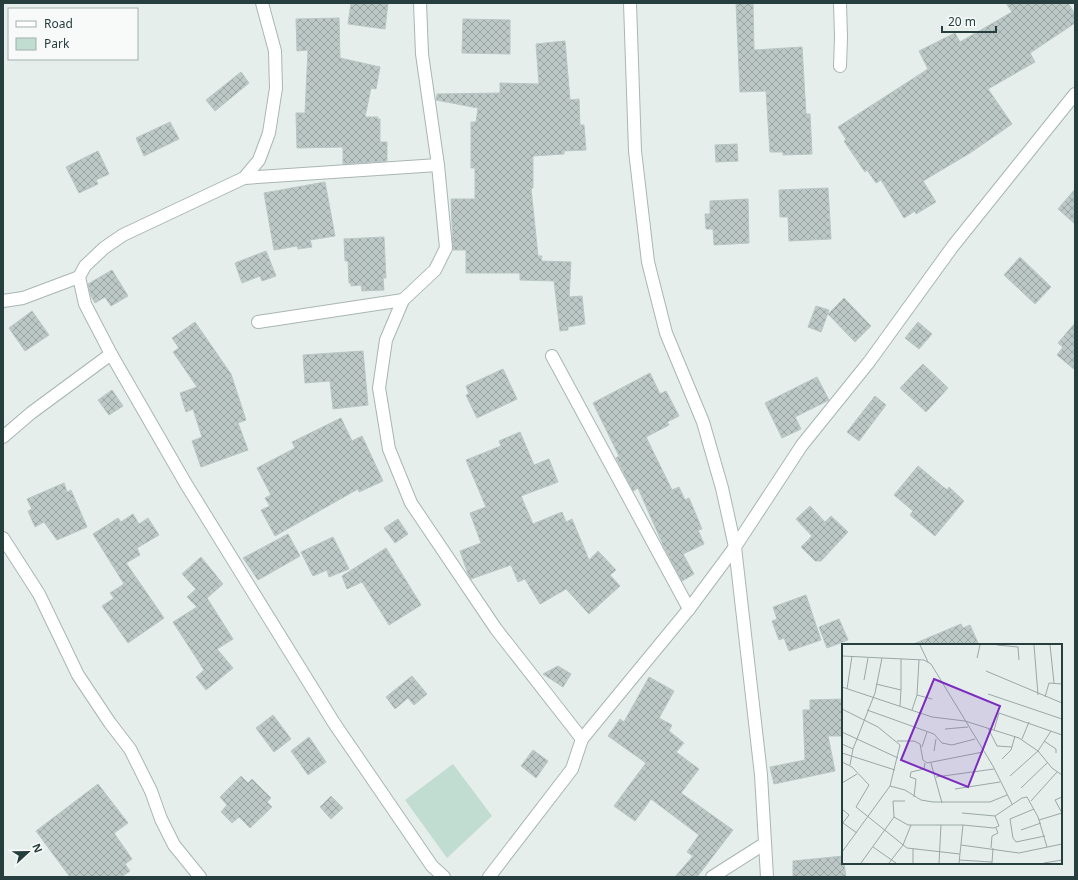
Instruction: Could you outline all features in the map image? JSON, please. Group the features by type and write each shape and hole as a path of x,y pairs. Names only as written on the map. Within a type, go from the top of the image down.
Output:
{"street":[{"path":"244,178 259,160 267,140 276,88 275,50 262,3"},
{"path":"420,3 422,54 438,165 446,248 435,270 403,300 386,340 379,388 389,449 411,503 496,629 582,739"},
{"path":"630,3 635,151 648,262 666,333 703,422 722,488 735,547 761,775 767,877"},
{"path":"840,3 840,66"},
{"path":"489,877 572,769 582,739 689,609 735,547 802,445 869,362 958,240 1075,94"},
{"path":"3,301 24,298 79,277 85,266 104,248 123,235 244,178 438,165"},
{"path":"79,277 85,304 111,354 186,484 334,723 432,866 444,877"},
{"path":"258,322 403,300"},
{"path":"3,437 31,413 111,354"},
{"path":"552,356 689,609"},
{"path":"3,538 39,594 78,675 110,723 130,749 151,791 161,820 174,845 200,877"},
{"path":"712,877 764,844"}],"green space":[{"path":"453,764 492,816 447,858 405,800"}],"building":[{"path":"351,3 388,3 385,29 348,24"},
{"path":"736,3 753,3 754,50 802,47 806,114 810,114 812,154 783,155 783,152 770,152 766,91 740,92"},
{"path":"1006,3 1068,3 1075,14 1075,23 1030,53 1035,62 988,89 1012,124 970,153 923,181 936,202 916,214 915,211 904,218 881,180 876,183 867,170 865,172 844,141 846,139 838,127 928,69 919,51 955,33 960,42 1012,12"},
{"path":"339,18 340,58 380,67 376,89 371,88 365,117 378,117 377,119 380,119 380,142 387,142 387,161 343,164 343,147 297,148 296,113 305,113 308,50 297,51 296,19"},
{"path":"463,19 510,20 510,54 462,53"},
{"path":"565,41 570,100 579,99 580,125 584,125 586,150 564,151 564,154 533,156 533,188 531,188 538,256 542,256 541,261 571,262 569,297 582,296 585,324 568,327 568,330 560,331 554,281 520,280 520,273 466,273 466,250 453,250 451,199 475,199 475,168 471,168 471,122 476,122 478,108 436,100 437,94 500,93 500,83 539,84 536,44"},
{"path":"241,72 249,83 215,111 206,100"},
{"path":"170,122 179,139 144,156 136,138"},
{"path":"737,144 738,161 716,162 715,145"},
{"path":"98,151 109,174 96,180 98,184 79,193 66,167"},
{"path":"325,182 335,236 310,240 312,247 298,249 297,246 274,250 264,193"},
{"path":"828,188 831,239 789,241 788,217 780,217 779,190"},
{"path":"1075,189 1075,224 1058,209"},
{"path":"748,199 749,243 714,245 713,229 706,229 705,214 710,214 710,201"},
{"path":"384,237 386,278 383,278 384,290 362,291 361,285 351,286 351,283 349,283 348,261 345,261 344,239"},
{"path":"266,251 276,276 262,281 260,276 242,283 235,263"},
{"path":"1020,257 1051,287 1035,304 1004,275"},
{"path":"112,270 128,296 111,306 105,297 95,303 91,296 88,284"},
{"path":"844,298 871,326 855,342 828,314"},
{"path":"816,306 829,310 821,332 808,327"},
{"path":"32,311 49,335 25,351 9,328"},
{"path":"195,322 231,374 246,420 238,423 248,450 201,467 192,441 202,437 193,409 186,412 180,393 197,387 173,352 179,348 172,338"},
{"path":"918,322 932,334 919,349 905,338"},
{"path":"1075,323 1075,370 1057,355 1063,347 1058,343"},
{"path":"363,351 368,405 333,409 330,381 305,383 303,355"},
{"path":"923,364 948,388 926,412 900,388"},
{"path":"503,369 517,399 477,418 466,395 469,394 466,386"},
{"path":"650,373 660,394 666,391 679,416 667,422 669,425 646,437 672,490 679,487 685,500 689,498 702,529 698,530 704,544 683,554 694,574 682,581 664,547 638,488 633,491 616,458 619,456 593,403"},
{"path":"817,377 829,400 795,417 801,429 782,438 765,403"},
{"path":"112,390 123,406 109,415 98,400"},
{"path":"875,396 886,405 859,441 847,432"},
{"path":"341,418 352,441 362,436 383,481 359,492 358,489 275,536 261,510 270,506 265,498 271,495 257,468 295,448 292,442"},
{"path":"520,432 534,465 549,459 558,482 521,496 533,524 562,512 566,522 572,519 589,560 598,551 616,570 610,575 620,586 589,614 566,589 540,604 525,579 518,582 511,565 471,579 468,574 460,551 481,543 470,513 486,507 466,460 501,446 499,441"},
{"path":"918,466 947,490 949,487 964,501 935,536 910,515 913,511 894,495"},
{"path":"64,483 67,492 71,490 87,527 57,540 44,522 35,527 28,511 32,509 27,499"},
{"path":"810,506 825,522 831,516 848,532 821,561 815,561 801,547 812,536 796,519"},
{"path":"133,514 139,524 148,518 159,535 137,548 140,555 126,563 164,618 128,643 102,606 114,598 110,593 124,584 93,534 118,518 121,522"},
{"path":"398,519 408,534 395,543 384,528"},
{"path":"288,534 300,556 258,580 243,558"},
{"path":"333,537 349,569 329,577 327,570 313,576 301,552"},
{"path":"386,548 421,605 389,625 362,582 347,589 342,576"},
{"path":"201,557 223,584 207,598 233,639 217,649 233,668 206,690 196,677 204,670 173,622 197,607 187,597 196,589 182,574"},
{"path":"806,595 821,640 789,651 784,638 779,640 772,621 777,619 773,607"},
{"path":"839,619 848,640 827,648 819,627"},
{"path":"961,624 963,628 970,625 979,644 913,644"},
{"path":"558,666 571,674 563,687 543,674"},
{"path":"412,676 427,694 414,705 408,698 395,709 386,697"},
{"path":"649,677 674,691 659,718 672,725 669,731 684,743 676,752 699,769 681,793 733,830 697,877 675,877 693,856 687,852 699,835 651,799 635,821 614,806 646,763 608,736 620,719 624,722"},
{"path":"842,699 842,736 828,736 835,771 774,784 770,767 805,760 803,710 810,710 810,700"},
{"path":"273,715 291,739 274,752 256,728"},
{"path":"309,737 326,762 308,775 291,751"},
{"path":"533,750 548,761 536,778 521,766"},
{"path":"241,776 248,783 252,779 271,798 267,802 272,807 250,828 239,817 232,823 221,812 227,805 220,797"},
{"path":"98,784 128,823 114,833 132,859 125,864 130,871 121,877 70,877 36,831"},
{"path":"331,796 343,808 331,819 320,807"},
{"path":"842,856 842,864 844,864 846,877 793,877 793,861"}]}
